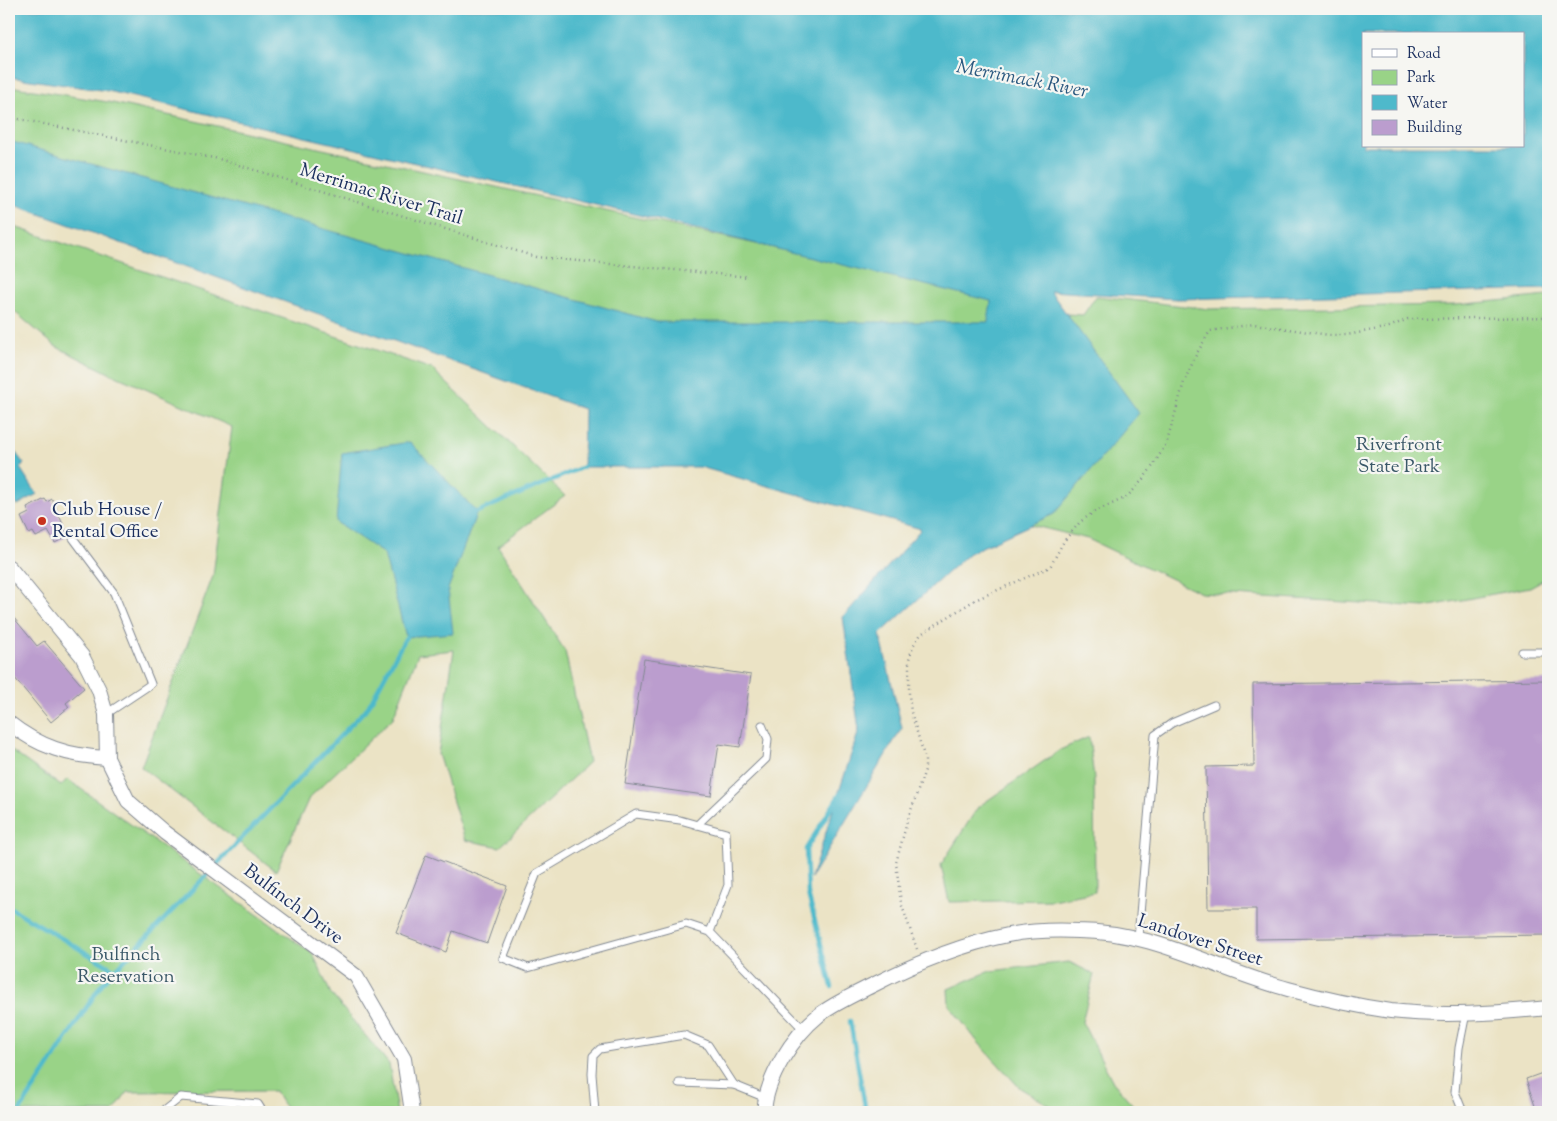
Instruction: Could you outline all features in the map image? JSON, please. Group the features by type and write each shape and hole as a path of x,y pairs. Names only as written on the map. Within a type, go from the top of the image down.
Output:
{"street":[{"name":"Bulfinch Drive","path":"9,567 82,656 99,690 106,714 108,758 124,795 133,807 356,976 404,1059 412,1112"},
{"path":"9,723 29,739 59,751 85,757 108,758"},
{"name":"Landover Street","path":"764,1112 766,1098 777,1070 796,1039 819,1016 847,999 922,960 962,946 1010,934 1078,930 1138,938 1165,944 1287,989 1391,1011 1466,1013 1548,1008"}],"lane":[{"path":"73,538 114,593 151,684 106,714"},
{"path":"1522,652 1548,652"},
{"path":"1138,938 1155,734 1172,723 1214,705"},
{"path":"697,825 766,759 768,739 762,725"},
{"path":"710,932 728,885 726,833 697,825 636,814 538,873 503,958 528,968 686,924 710,932 805,1030"},
{"path":"1463,1112 1455,1092 1459,1048 1466,1013"},
{"path":"595,1112 592,1074 593,1056 600,1050 684,1036 708,1045 734,1085"},
{"path":"679,1083 734,1085 766,1098"},
{"path":"162,1112 180,1097 258,1104 263,1112"}],"path":[{"name":"Merrimac River Trail","path":"9,117 219,158 536,257 749,277"},
{"path":"922,960 901,904 896,863 907,822 924,777 925,759 911,712 909,695 909,659 916,640 930,627 975,600 1050,568 1064,541 1080,522 1094,512 1125,498 1144,478 1170,437 1180,396 1197,353 1210,332 1254,324 1329,335 1347,335 1389,327 1408,319 1548,317"}],"green space":[{"name":"Riverfront State Park","path":"9,86 108,102 925,281 1035,312 1083,315 1096,296 1210,309 1456,305 1548,296 1548,577 1530,587 1425,607 1201,593 1088,539 994,516 9,195"},
{"path":"9,225 432,369 565,496 498,546 565,651 589,762 500,847 465,840 438,754 454,650 418,654 393,718 309,798 276,871 141,767 213,576 232,427 109,373 55,346 9,307"},
{"path":"1089,737 1094,779 1095,892 1052,900 949,902 941,865 978,807 1060,750"},
{"name":"Bulfinch Reservation","path":"9,749 61,786 67,779 313,954 331,994 389,1064 397,1112 288,1112 275,1091 127,1092 113,1112 9,1112"},
{"path":"1069,962 1094,974 1082,1022 1113,1082 1139,1112 1061,1112 1020,1088 977,1041 949,1005 948,989 990,971"}],"water":[{"name":"Merrimack River","path":"9,9 1548,9 1548,289 1178,299 1050,291 1139,413 1054,514 969,553 880,634 902,728 811,878 859,730 843,617 921,529 700,467 583,467 584,409 9,203 9,141 657,322 988,322 991,301 630,213 108,91 9,77"},
{"path":"410,442 477,512 448,589 453,633 406,637 384,554 336,522 342,453"},
{"path":"13,449 24,464 20,468 37,494 18,505 9,500 9,452"}],"building":[{"name":"Club House / Rental Office","path":"45,499 47,502 52,499 68,536 55,543 48,531 36,537 33,532 29,534 21,517 29,513 27,508"},
{"path":"9,612 37,646 44,641 84,688 66,703 69,707 51,722 9,671"},
{"path":"644,659 751,675 740,747 719,744 711,796 625,784"},
{"path":"1548,680 1548,935 1256,939 1256,909 1208,909 1206,767 1254,766 1253,684"},
{"path":"426,855 507,886 487,943 453,931 446,952 396,933"},
{"path":"1548,1071 1548,1112 1537,1112 1526,1079"}],"waterway":[{"path":"477,512 583,467"},
{"path":"19,1112 101,985 368,707 406,637"},
{"path":"832,987 808,894 806,849 840,794"},
{"path":"9,907 115,970"},
{"path":"850,1021 866,1112"}],"place":[{"name":"Club House / Rental Office","path":"42,521"}]}
